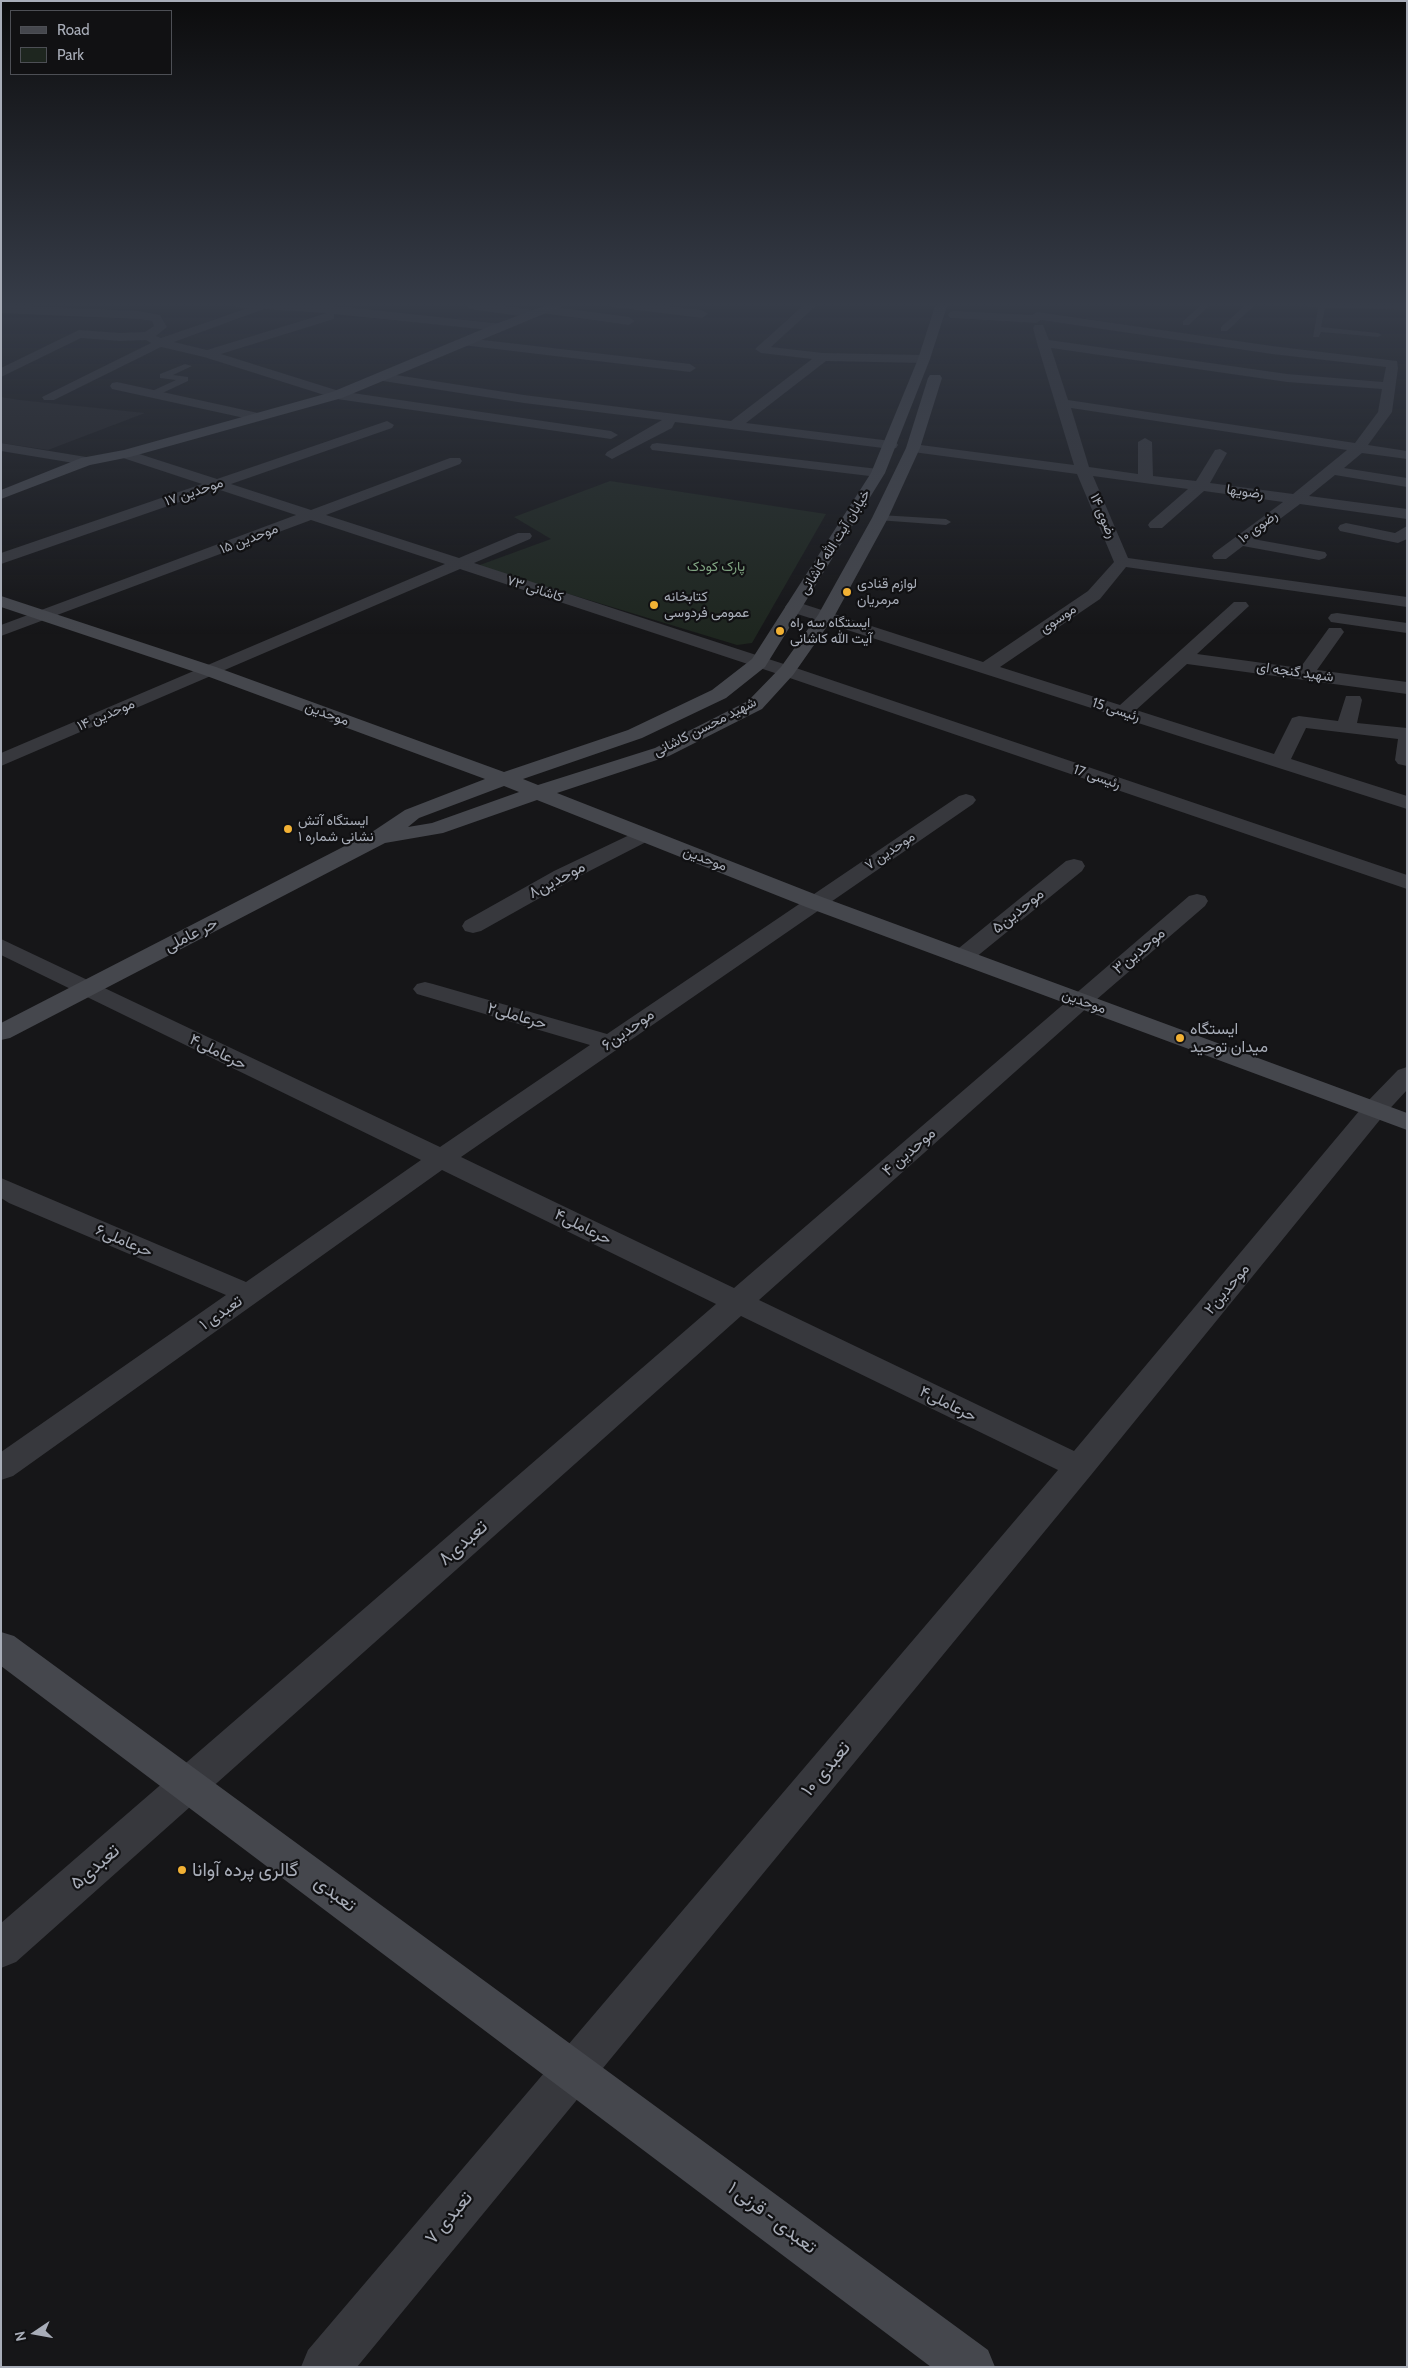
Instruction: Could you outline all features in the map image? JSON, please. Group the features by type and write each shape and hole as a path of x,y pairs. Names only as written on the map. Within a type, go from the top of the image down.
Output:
{"main road":[{"path":"1,495 86,461 125,454 271,414"},
{"name":"خیابان آیت الله کاشانی","path":"759,663 878,473 903,414"},
{"name":"شهید محسن کاشانی","path":"539,792 662,752 755,705 786,671 826,616 880,518 913,448 922,414"},
{"path":"891,445 913,448"},
{"name":"موحدین","path":"1,601 210,671 504,779 814,902 1407,1122"},
{"name":"شهید محسن کاشانی","path":"504,779 635,734 719,694 759,663"},
{"name":"حر عاملی","path":"1,1033 380,837 412,814 504,779"},
{"name":"حر عاملی","path":"380,837 436,829 539,792"},
{"name":"تعبدی","path":"1,1646 573,2070"},
{"name":"تعبدی - قرنی ۱","path":"573,2070 971,2367"}],"street":[{"path":"242,414 258,417"},
{"path":"464,414 611,435"},
{"path":"640,414 891,445"},
{"path":"734,425 749,414"},
{"name":"رضوی ۱۴","path":"1065,414 1083,470 1122,562"},
{"path":"1131,414 1407,455"},
{"name":"رضوی ۱۰","path":"1220,556 1297,499 1359,448 1384,414"},
{"path":"612,455 667,426 672,418"},
{"name":"موحدین ۱۷","path":"1,559 387,425"},
{"path":"1145,442 1146,479"},
{"path":"1,447 86,461"},
{"path":"657,447 878,473"},
{"name":"رضویها","path":"913,448 1407,514"},
{"path":"1,460 23,450"},
{"path":"1156,525 1201,486 1220,453"},
{"name":"کاشانی ۷۳","path":"125,454 786,671"},
{"name":"موحدین ۱۵","path":"1,632 456,461"},
{"path":"1332,470 1407,483"},
{"path":"1346,528 1404,534"},
{"name":"موحدین ۱۴","path":"1,760 524,536"},
{"path":"1239,541 1319,555"},
{"path":"1122,562 1407,602"},
{"name":"موسوی","path":"986,668 1094,595 1122,562"},
{"path":"1123,712 1240,606"},
{"name":"رئیسی 15","path":"794,607 1407,803"},
{"path":"1305,674 1336,625 1407,628"},
{"name":"شهید گنجه ای","path":"1183,658 1407,688"},
{"name":"رئیسی 17","path":"786,671 1407,882"},
{"path":"1346,726 1353,700"},
{"path":"1280,762 1300,722 1407,734"},
{"path":"1405,760 1407,740"},
{"name":"موحدین ۷","path":"814,902 966,800"},
{"name":"موحدین۸","path":"473,926 562,876 642,835"},
{"name":"موحدین۵","path":"962,957 1074,866"},
{"name":"موحدین۳","path":"1080,1001 1198,901"},
{"name":"موحدین۶","path":"442,1158 814,902"},
{"name":"حرعاملی۴","path":"1,946 1079,1468"},
{"name":"حرعاملی۲","path":"425,989 610,1043"},
{"name":"موحدین ۴","path":"739,1302 1080,1001"},
{"name":"موحدین۲","path":"1079,1468 1374,1110 1407,1075"},
{"name":"تعبدی ۱","path":"1,1468 442,1158"},
{"name":"حرعاملی۶","path":"1,1186 18,1196 249,1294"},
{"name":"تعبدی۸","path":"188,1784 739,1302"},
{"name":"تعبدی ۱۰","path":"573,2070 1079,1468"},
{"name":"تعبدی۵","path":"1,1949 188,1784"},
{"name":"تعبدی ۷","path":"325,2367 573,2070"}],"lane":[{"path":"880,518 946,522"}],"shaded area":[{"path":"1,414 144,414 48,450 1,443"}],"green space":[{"name":"پارک کودک","path":"610,481 826,514 752,643 737,645 477,566 551,539 514,517"}],"place":[{"name":"لوازم قنادی مرمریان","path":"847,592"},
{"name":"کتابخانه عمومی فردوسی","path":"654,605"},
{"name":"ایستگاه سه راه آیت الله کاشانی","path":"780,631"},
{"name":"ایستگاه آتش نشانی شماره ۱","path":"288,829"},
{"name":"ایستگاه میدان توحید","path":"1180,1038"},
{"name":"گالری پرده آوانا","path":"182,1870"}]}
